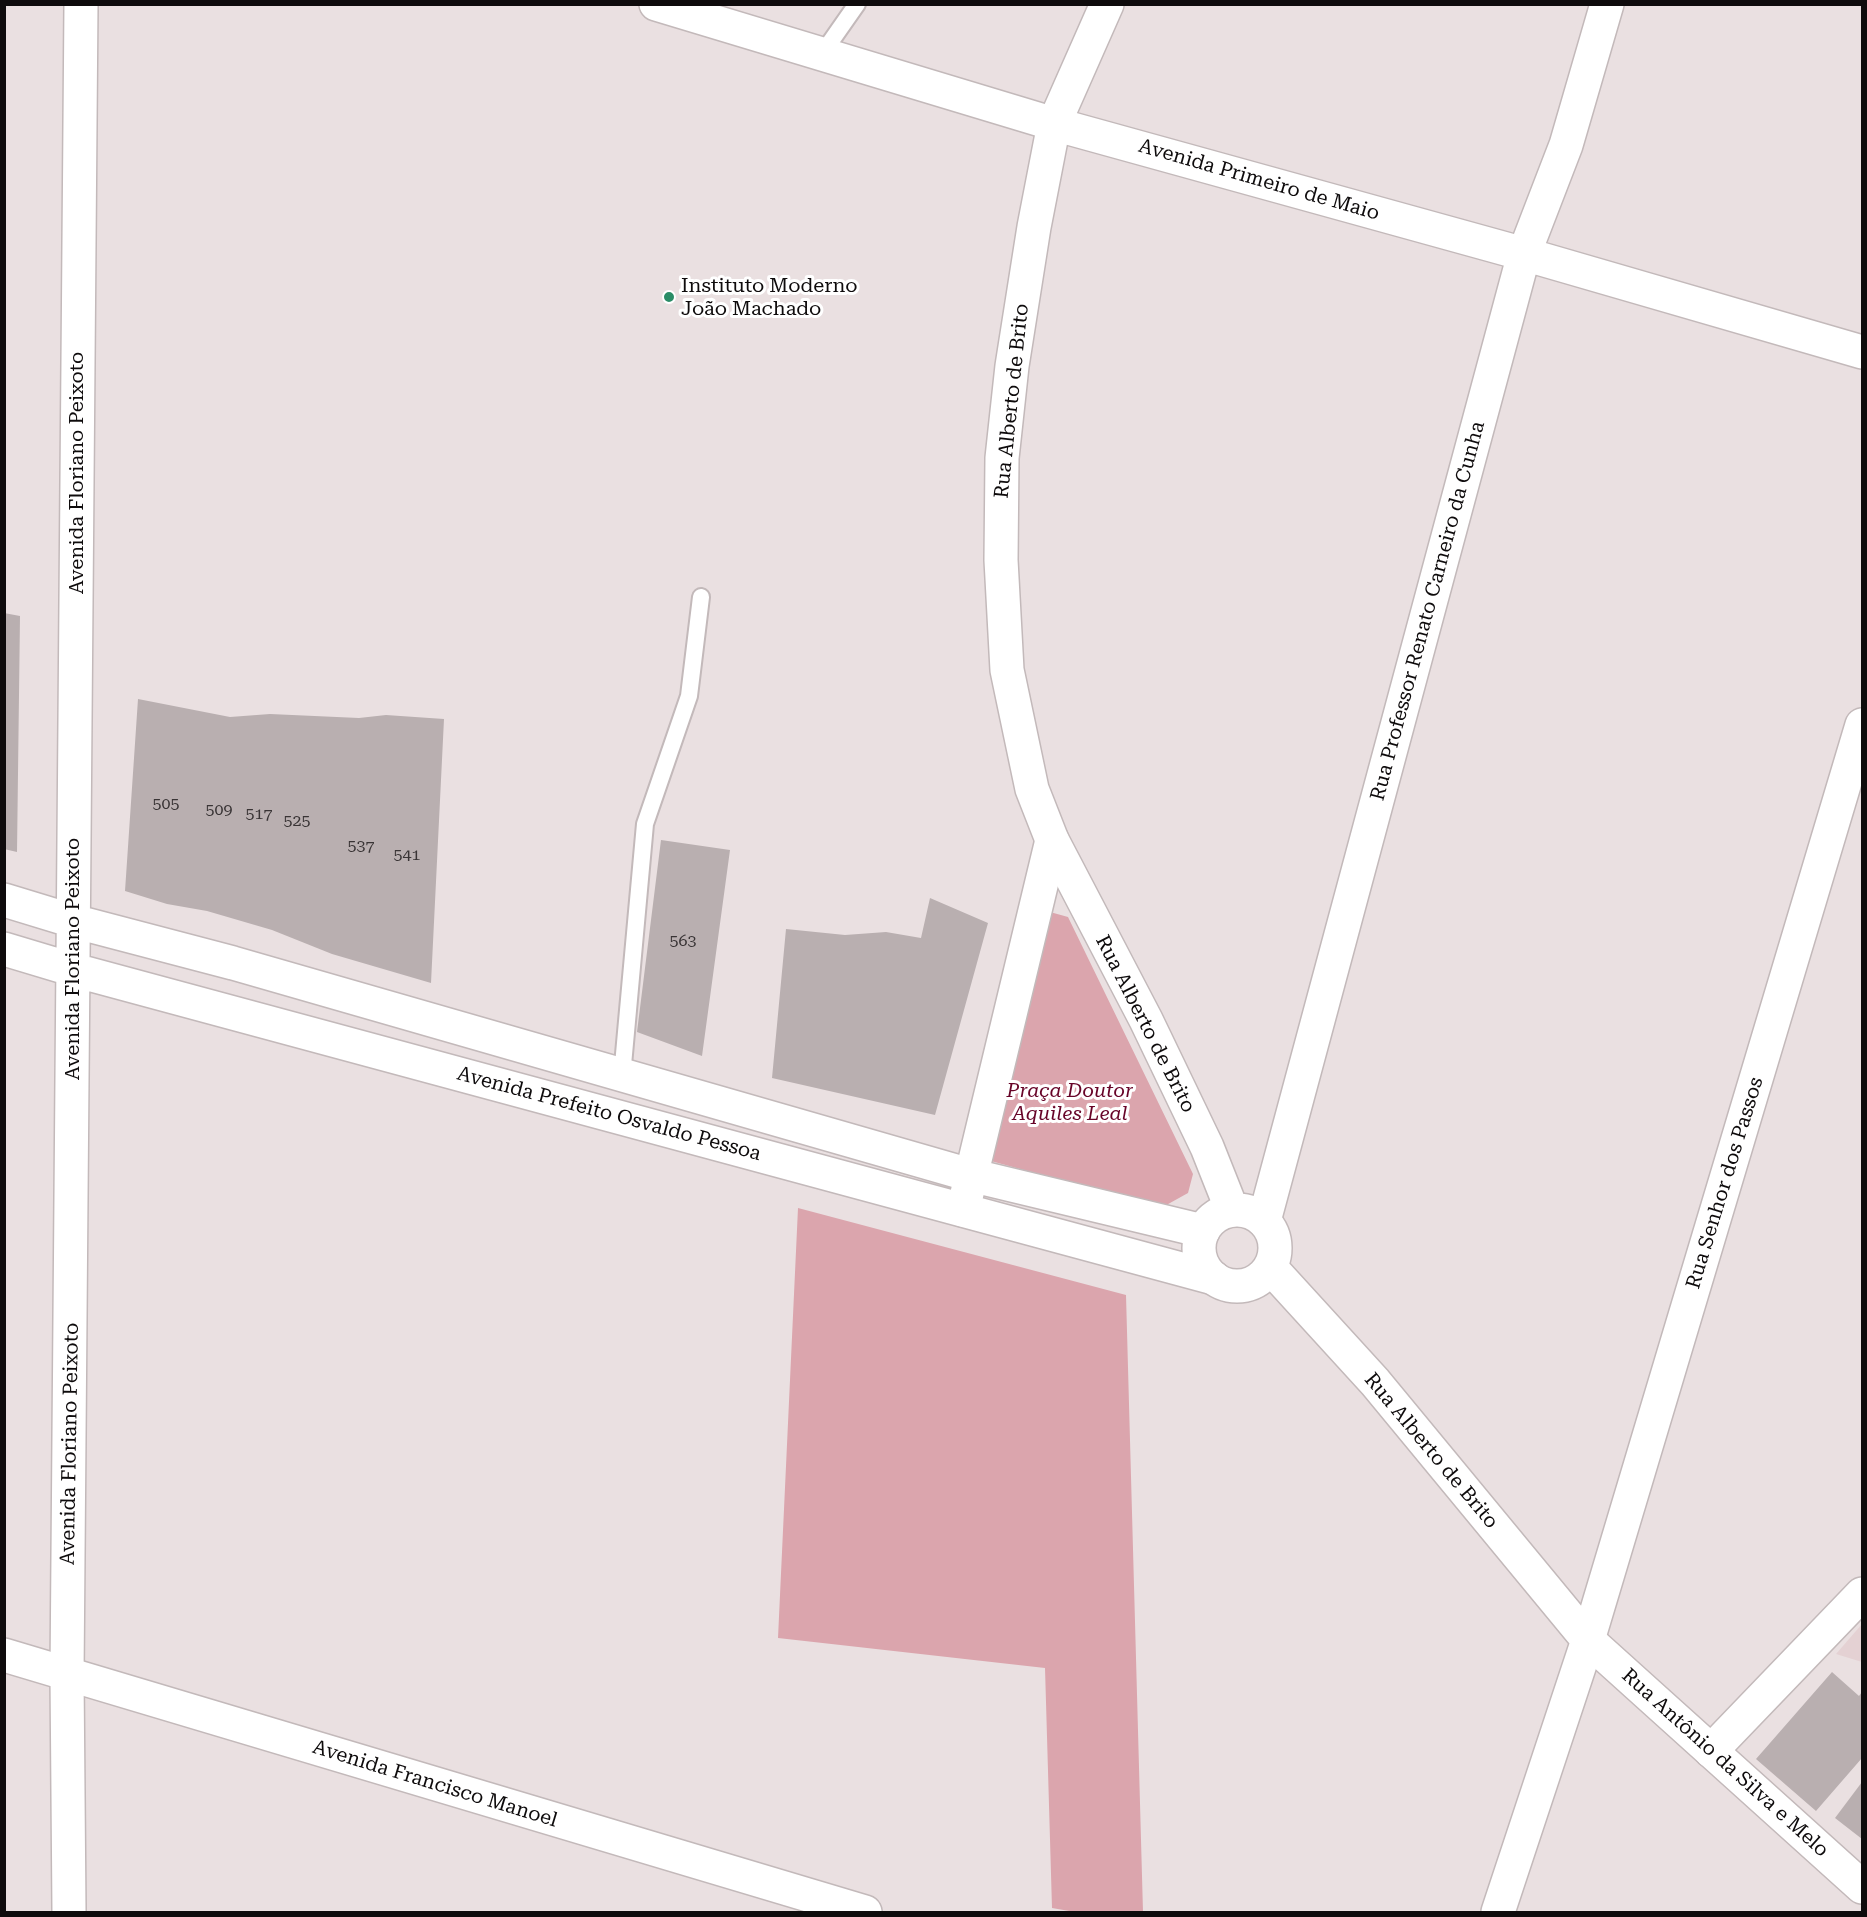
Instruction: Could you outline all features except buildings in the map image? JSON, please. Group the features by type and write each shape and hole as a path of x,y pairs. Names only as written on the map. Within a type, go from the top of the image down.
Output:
{"street":[{"name":"Avenida Floriano Peixoto","path":"69,1912 67,1675 81,4"},
{"name":"Avenida Primeiro de Maio","path":"656,4 1054,124 1524,254 1863,352"},
{"name":"Rua Alberto de Brito","path":"1107,4 1054,124 1034,227 1012,366 1002,458 1001,560 1007,670 1032,789 1052,840 1146,1020 1207,1147 1232,1210"},
{"name":"Rua Professor Renato Carneiro da Cunha","path":"1264,1221 1524,254 1566,145 1607,4"},
{"name":"Rua Senhor dos Passos","path":"1498,1912 1588,1640 1863,725"},
{"path":"963,1210 1052,840"},
{"name":"Avenida Prefeito Osvaldo Pessoa","path":"4,900 73,921 233,963 970,1175 1203,1231"},
{"name":"Avenida Prefeito Osvaldo Pessoa","path":"4,949 74,970 1214,1278"},
{"path":"222,1010 233,963"},
{"path":"1232,1210 1249,1212 1264,1221 1275,1243 1274,1256 1270,1267 1255,1281 1233,1286 1214,1278 1206,1270 1199,1251 1203,1231 1214,1217 1232,1210"},
{"name":"Rua Alberto de Brito","path":"1270,1267 1375,1382 1588,1640"},
{"path":"1711,1751 1863,1594"},
{"name":"Rua Antônio da Silva e Melo","path":"1588,1640 1863,1887"},
{"name":"Avenida Francisco Manoel","path":"4,1655 865,1912"}],"lane":[{"path":"822,54 857,4"},
{"path":"622,1076 645,824 689,696 701,597"}],"shaded area":[{"path":"1862,1624 1862,1662 1836,1654"}],"green space":[{"name":"Praça Doutor Aquiles Leal","path":"1050,912 1068,917 1193,1174 1188,1193 1161,1208 991,1161"},
{"path":"798,1208 1126,1295 1143,1912 1075,1912 1052,1908 1045,1668 778,1638"}],"place":[{"name":"Instituto Moderno João Machado","path":"669,297"}]}
